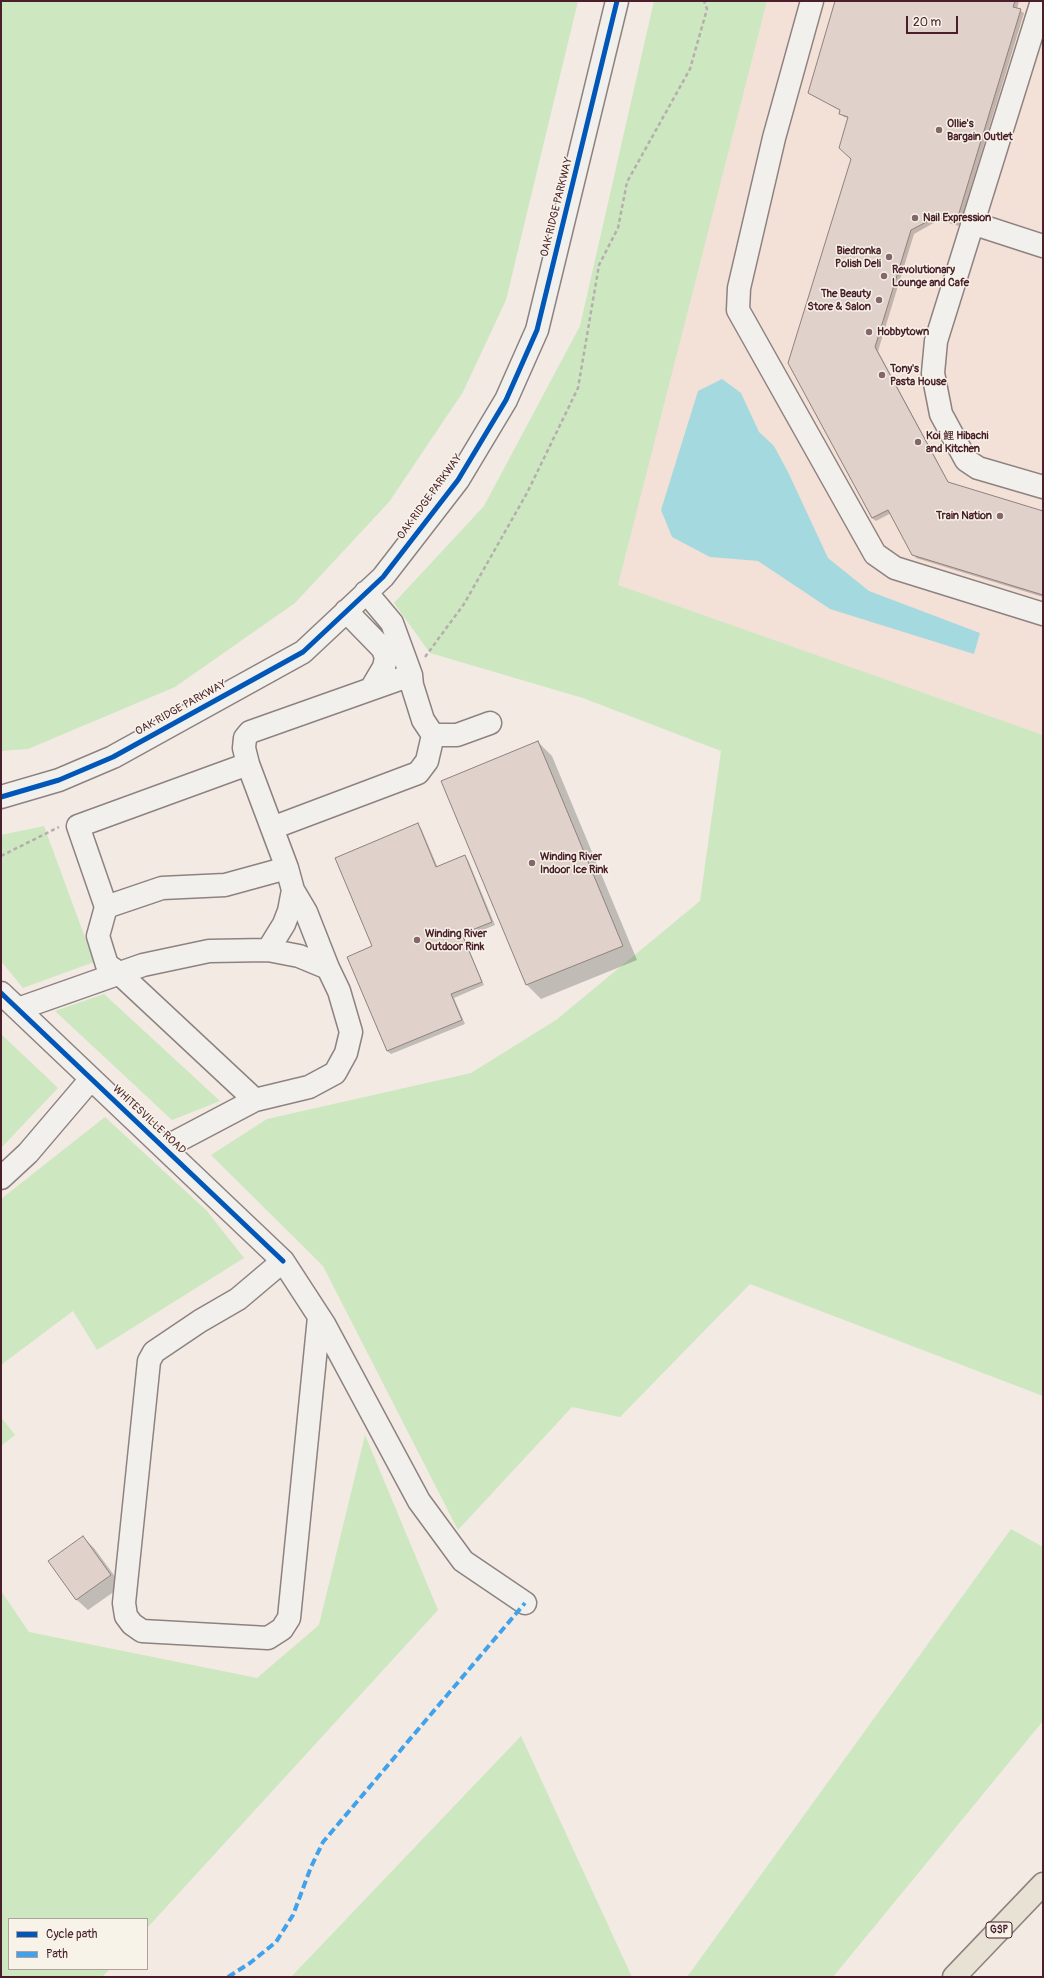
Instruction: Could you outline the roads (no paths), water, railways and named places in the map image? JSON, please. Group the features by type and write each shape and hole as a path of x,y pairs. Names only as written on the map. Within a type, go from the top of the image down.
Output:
{"highway":[{"name":"GSP","path":"954,1977 1043,1884"}],"street":[{"name":"OAK RIDGE PARKWAY","path":"1,798 59,780 113,757 303,652 383,577 458,480 506,400 537,330 617,1"},
{"path":"812,1 772,146 739,288 738,310 876,554 895,568 1043,614"},
{"path":"1042,1 936,341 933,372 941,414 966,460 978,468 1043,487"},
{"path":"972,223 1043,246"},
{"path":"272,828 418,773 427,762 433,735 423,720 412,685 411,675 392,623 366,592"},
{"path":"346,611 383,649 386,658 384,667 371,689"},
{"path":"164,1148 255,1100 309,1087 335,1073 346,1054 350,1032 339,991 328,968 306,912 293,890 287,868 248,764 244,748 245,738 250,732 411,675"},
{"path":"433,735 457,735 490,723"},
{"path":"248,764 78,826 106,906 98,936 107,965 119,973 255,1100"},
{"path":"106,906 162,888 225,885 287,868"},
{"path":"268,950 284,924 289,911 293,890"},
{"path":"18,1009 143,965 209,951 268,950 299,956 328,968"},
{"name":"WHITESVILLE ROAD","path":"1,994 283,1261 319,1317 420,1501 458,1555 463,1561 525,1603"},
{"path":"1,1178 28,1153 91,1078"},
{"path":"283,1261 238,1299 200,1321 154,1352 149,1361 124,1603 126,1616 132,1624 142,1631 268,1638 282,1629 289,1618 319,1317"}],"water":[{"path":"722,379 741,393 759,432 774,446 788,472 828,558 869,591 980,633 974,654 830,609 758,561 710,557 672,537 661,510 698,391"}],"place":[{"name":"Ollie's Bargain Outlet","path":"939,130"},
{"name":"Nail Expression","path":"915,218"},
{"name":"Biedronka Polish Deli","path":"889,257"},
{"name":"Revolutionary Lounge and Cafe","path":"884,276"},
{"name":"The Beauty Store & Salon","path":"879,300"},
{"name":"Hobbytown","path":"869,332"},
{"name":"Tony's Pasta House","path":"882,375"},
{"name":"Koi 鯉 Hibachi and Kitchen","path":"918,442"},
{"name":"Train Nation","path":"1000,516"},
{"name":"Winding River Indoor Ice Rink","path":"532,863"},
{"name":"Winding River Outdoor Rink","path":"417,940"}]}
